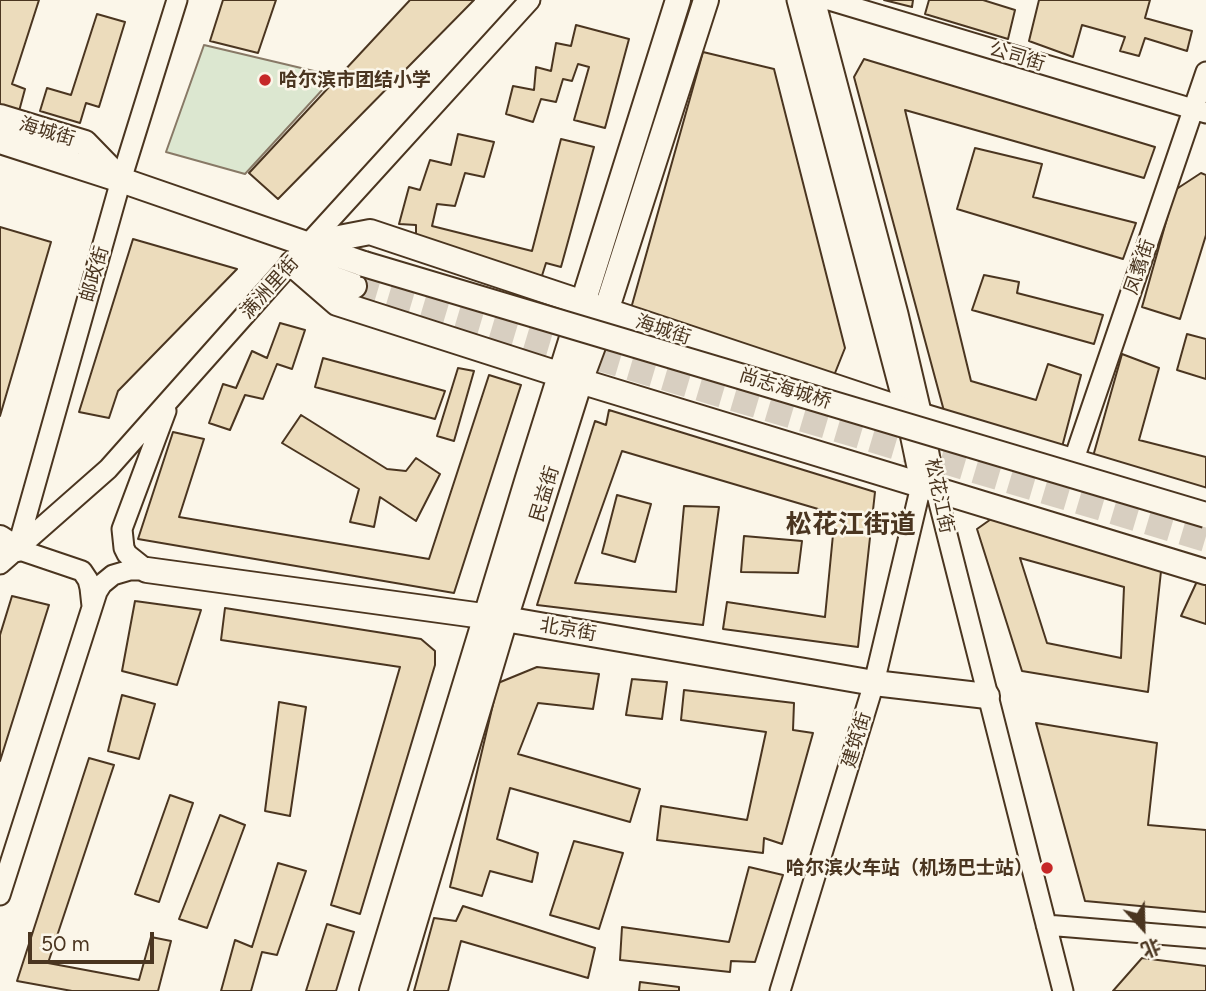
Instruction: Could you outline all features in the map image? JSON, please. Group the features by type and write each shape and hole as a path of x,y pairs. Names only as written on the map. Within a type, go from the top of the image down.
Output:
{"main road":[{"name":"民益街","path":"594,307 678,0"},
{"name":"民益街","path":"372,991 495,618 570,378 706,0"},
{"name":"海城街","path":"0,117 85,143 121,180"},
{"name":"海城街","path":"0,141 308,244 370,232 914,413 1206,501"},
{"name":"海城街","path":"0,155 67,176 121,180"},
{"path":"308,244 359,275"},
{"path":"292,264 359,275"},
{"path":"292,264 337,303 928,489 1206,572"},
{"name":"尚志海城桥","path":"359,275 1206,515"},
{"name":"北京街","path":"147,570 495,618 874,683 987,696"},
{"name":"民益街","path":"394,991 495,618"}],"street":[{"name":"邮政街","path":"3,549 177,0"},
{"name":"满洲里街","path":"3,549 108,468 530,0"},
{"name":"松花江街","path":"797,0 914,413"},
{"name":"松花江街","path":"815,0 898,314 928,489 987,696 1063,991"},
{"name":"公司街","path":"829,0 1200,112"},
{"name":"凤翥街","path":"1073,462 1200,112 1206,72"},
{"path":"147,570 127,554 122,529 171,399"},
{"name":"建筑街","path":"780,991 874,683 928,489"},
{"path":"3,549 82,571 90,588 92,606"},
{"path":"0,895 97,592 107,579 122,572 147,570"},
{"path":"1045,925 1206,938"}],"green space":[{"path":"204,45 335,76 245,174 166,152"}],"building":[{"path":"0,0 39,0 12,84 25,89 18,115 0,110"},
{"path":"223,0 276,0 258,53 210,41"},
{"path":"410,0 474,0 278,199 249,173"},
{"path":"884,0 913,0 912,7"},
{"path":"929,0 983,0 1015,10 1008,39 925,14"},
{"path":"1039,0 1150,0 1145,18 1192,31 1187,51 1145,38 1139,56 1120,51 1125,37 1082,25 1073,57 1029,41"},
{"path":"97,14 125,22 99,107 86,103 80,123 40,111 47,88 71,95"},
{"path":"576,25 629,39 605,128 574,120 589,67 578,64 572,81 563,79 556,102 541,99 533,122 506,114 513,86 534,90 536,67 551,71 556,43 571,46"},
{"path":"703,52 774,69 845,348 835,373 822,378 630,312"},
{"path":"864,59 1155,147 1144,178 905,110 971,381 1036,400 1048,364 1081,375 1062,447 944,411 854,77"},
{"path":"458,134 494,142 484,177 465,173 455,206 437,204 432,226 532,251 561,139 594,147 561,267 546,263 540,282 416,242 416,225 399,224 409,187 420,190 430,160 451,165"},
{"path":"975,148 1042,164 1033,197 1136,223 1123,259 957,209"},
{"path":"1201,173 1206,175 1206,235 1180,319 1142,307 1175,190"},
{"path":"0,227 51,242 0,416"},
{"path":"133,239 237,269 118,391 109,418 79,412"},
{"path":"984,275 1019,282 1017,293 1103,315 1094,344 972,310"},
{"path":"280,323 305,330 292,369 277,364 263,399 245,395 230,430 209,423 223,384 236,388 252,351 267,358"},
{"path":"1187,334 1206,339 1206,379 1177,370"},
{"path":"1122,354 1159,368 1139,440 1206,457 1206,497 1092,460"},
{"path":"323,358 445,391 435,419 315,387"},
{"path":"458,368 474,371 454,441 437,436"},
{"path":"489,375 521,385 454,593 138,539 173,432 204,439 179,517 429,559"},
{"path":"609,410 875,492 858,647 723,629 727,602 825,617 835,514 622,451 575,583 676,592 684,506 719,507 703,625 537,605 595,421 606,425"},
{"path":"301,415 387,469 406,471 416,458 440,474 416,521 380,497 374,527 350,522 359,489 282,443"},
{"path":"617,495 651,504 635,562 602,553"},
{"path":"994,517 1162,562 1148,692 1022,671 977,529","holes":["1020,558 1124,587 1121,658 1047,643"]},
{"path":"744,536 802,541 798,573 741,572"},
{"path":"1199,577 1206,579 1206,624 1181,616"},
{"path":"12,596 49,605 0,761 0,635"},
{"path":"135,601 201,610 177,685 122,671"},
{"path":"225,608 421,639 435,651 435,665 360,914 331,905 400,667 221,640"},
{"path":"537,667 599,674 593,709 538,703 518,754 640,789 630,822 510,788 497,839 538,853 532,882 490,871 482,896 450,887 498,683"},
{"path":"632,679 667,682 662,719 626,715"},
{"path":"684,690 794,703 793,730 813,733 782,844 764,838 763,853 657,840 661,806 747,820 766,732 681,720"},
{"path":"122,695 155,704 139,759 108,751"},
{"path":"279,702 306,707 290,816 265,811"},
{"path":"1036,723 1157,743 1148,825 1206,830 1206,912 1085,901"},
{"path":"89,758 114,765 48,963 139,980 151,937 171,941 158,991 72,991 17,981"},
{"path":"170,795 193,803 159,902 135,894"},
{"path":"220,815 245,825 207,928 179,919"},
{"path":"574,841 623,853 599,929 550,915"},
{"path":"278,863 306,871 277,955 262,952 251,991 221,991 235,940 252,947"},
{"path":"749,867 783,875 755,962 731,961 730,972 620,960 622,927 729,942"},
{"path":"463,906 595,948 588,978 461,941 448,991 414,991 434,918 456,921"},
{"path":"327,924 354,932 336,991 306,991"},
{"path":"1142,958 1206,966 1206,991 1113,991"},
{"path":"640,982 679,987 679,991 639,991"}],"tunnel":[{"path":"354,286 1206,540"}],"place":[{"name":"哈尔滨市团结小学","path":"265,80"},
{"name":"哈尔滨火车站（机场巴士站）","path":"1047,868"}],"district":[{"name":"松花江街道","path":"851,525"}]}
